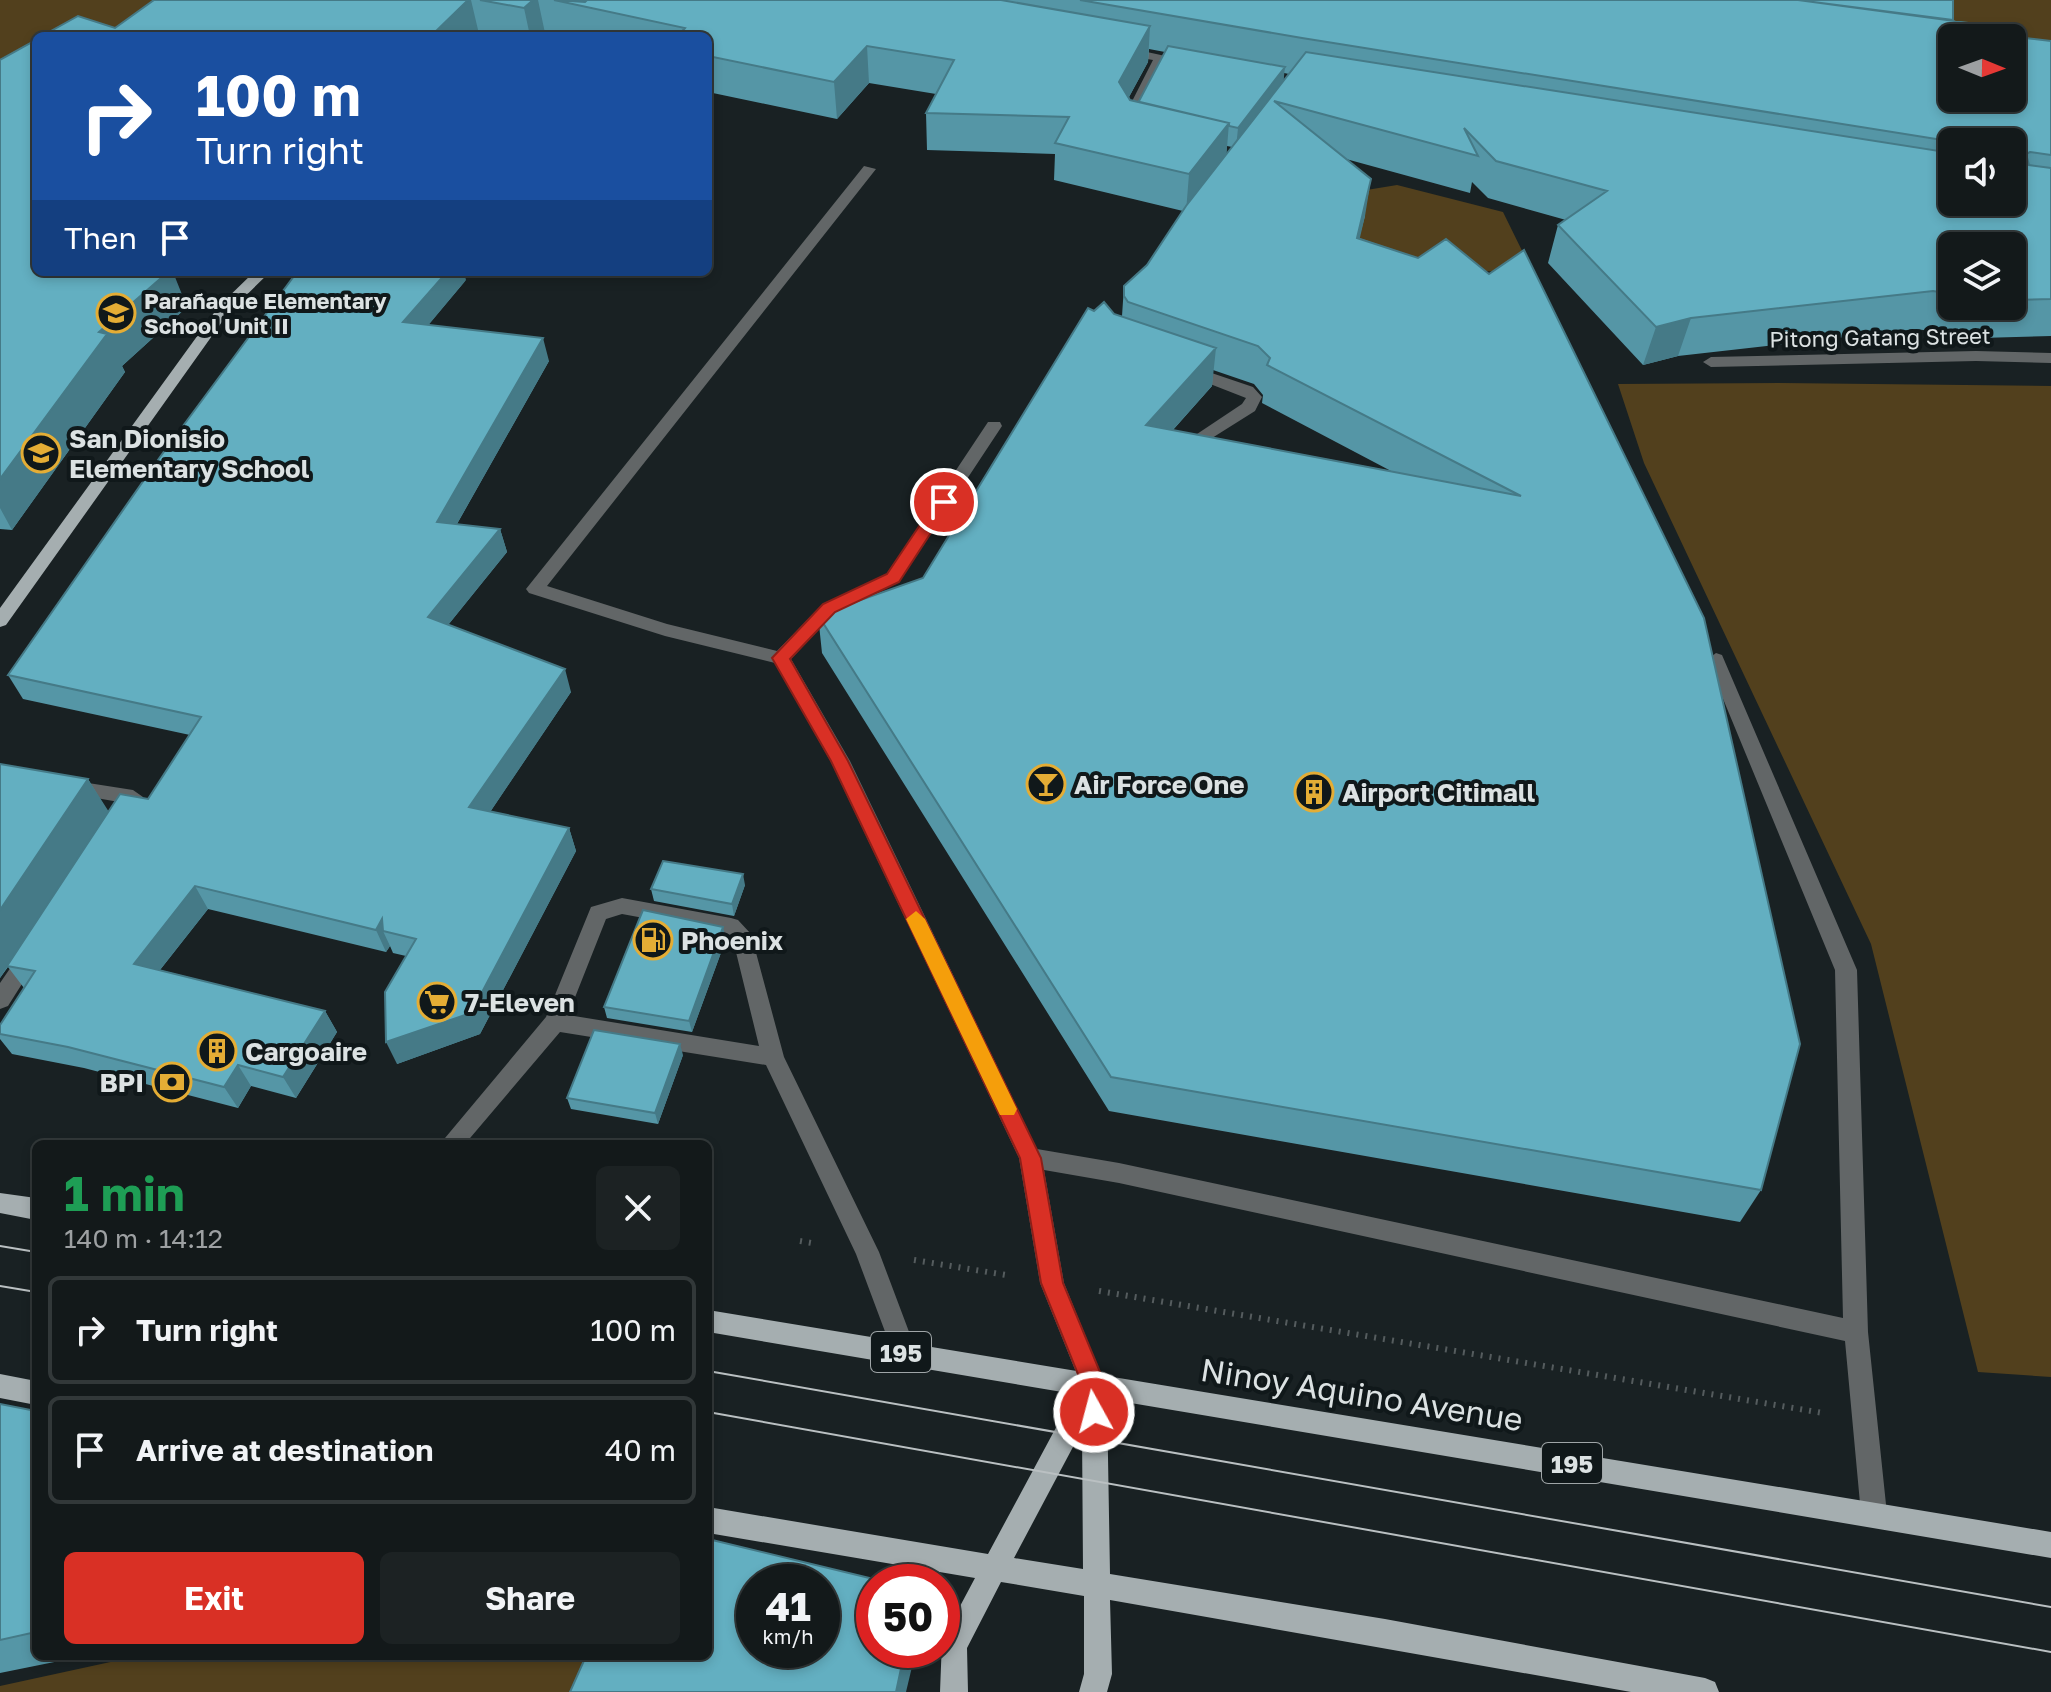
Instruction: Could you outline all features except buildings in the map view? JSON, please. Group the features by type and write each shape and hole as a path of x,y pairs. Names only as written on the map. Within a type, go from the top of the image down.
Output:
{"main road":[{"path":"0,621 224,309 259,276"},
{"path":"0,1203 32,1208"},
{"name":"Ninoy Aquino Avenue","path":"712,1322 2051,1545"},
{"path":"954,1692 953,1646 1093,1384"},
{"path":"1093,1384 1098,1674 1093,1692"},
{"path":"0,1386 32,1392"},
{"path":"712,1521 997,1567 1705,1692"}],"street":[{"path":"1115,49 1206,66"},
{"path":"1136,132 1127,120 1161,58"},
{"path":"869,169 535,589 665,630 781,658 840,761 1030,1158 1052,1283 1093,1384"},
{"name":"Pitong Gatang Street","path":"1711,362 2051,358"},
{"path":"1177,366 1247,390 1254,397 1249,407 1180,454"},
{"path":"781,658 829,608 893,578 994,426"},
{"path":"1716,660 1846,970 1856,1332 1874,1514"},
{"path":"44,783 133,797 117,823"},
{"path":"454,1140 555,1022 598,913 622,906 731,926 741,934 773,1057 867,1252 905,1353"},
{"path":"0,1000 42,937"},
{"path":"555,1022 773,1057"},
{"path":"1030,1158 1134,1176 1856,1332"}],"path":[{"path":"800,1241 1867,1421"}],"shaded area":[{"path":"0,0 172,0 119,32 32,32 32,84 0,104"},
{"path":"1951,0 2051,0 2051,51 2026,43 2026,24 1954,24"},
{"path":"1397,185 1503,212 1534,275 1360,261 1324,197"},
{"path":"1618,384 2051,386 2051,1377 1978,1372 1871,944 1644,463"},
{"path":"120,1660 598,1660 583,1692 0,1692 0,1686"}],"tram line":[{"path":"0,1246 32,1251"},
{"path":"0,1286 32,1291"},
{"path":"712,1372 2051,1607"},
{"path":"712,1413 2051,1652"}],"slow traffic":[{"path":"916,919 1007,1109"}],"place":[{"name":"Parañaque Elementary School Unit II","path":"116,313"},
{"name":"San Dionisio Elementary School","path":"41,453"},
{"name":"Air Force One","path":"1046,784"},
{"name":"Airport Citimall","path":"1314,792"},
{"name":"Phoenix","path":"653,940"},
{"name":"7-Eleven","path":"437,1002"},
{"name":"Cargoaire","path":"217,1051"},
{"name":"BPI","path":"172,1082"}],"route":[{"path":"944,502 893,578 829,608 781,658 840,761 1030,1158 1052,1283 1093,1384 1094,1412"}]}
